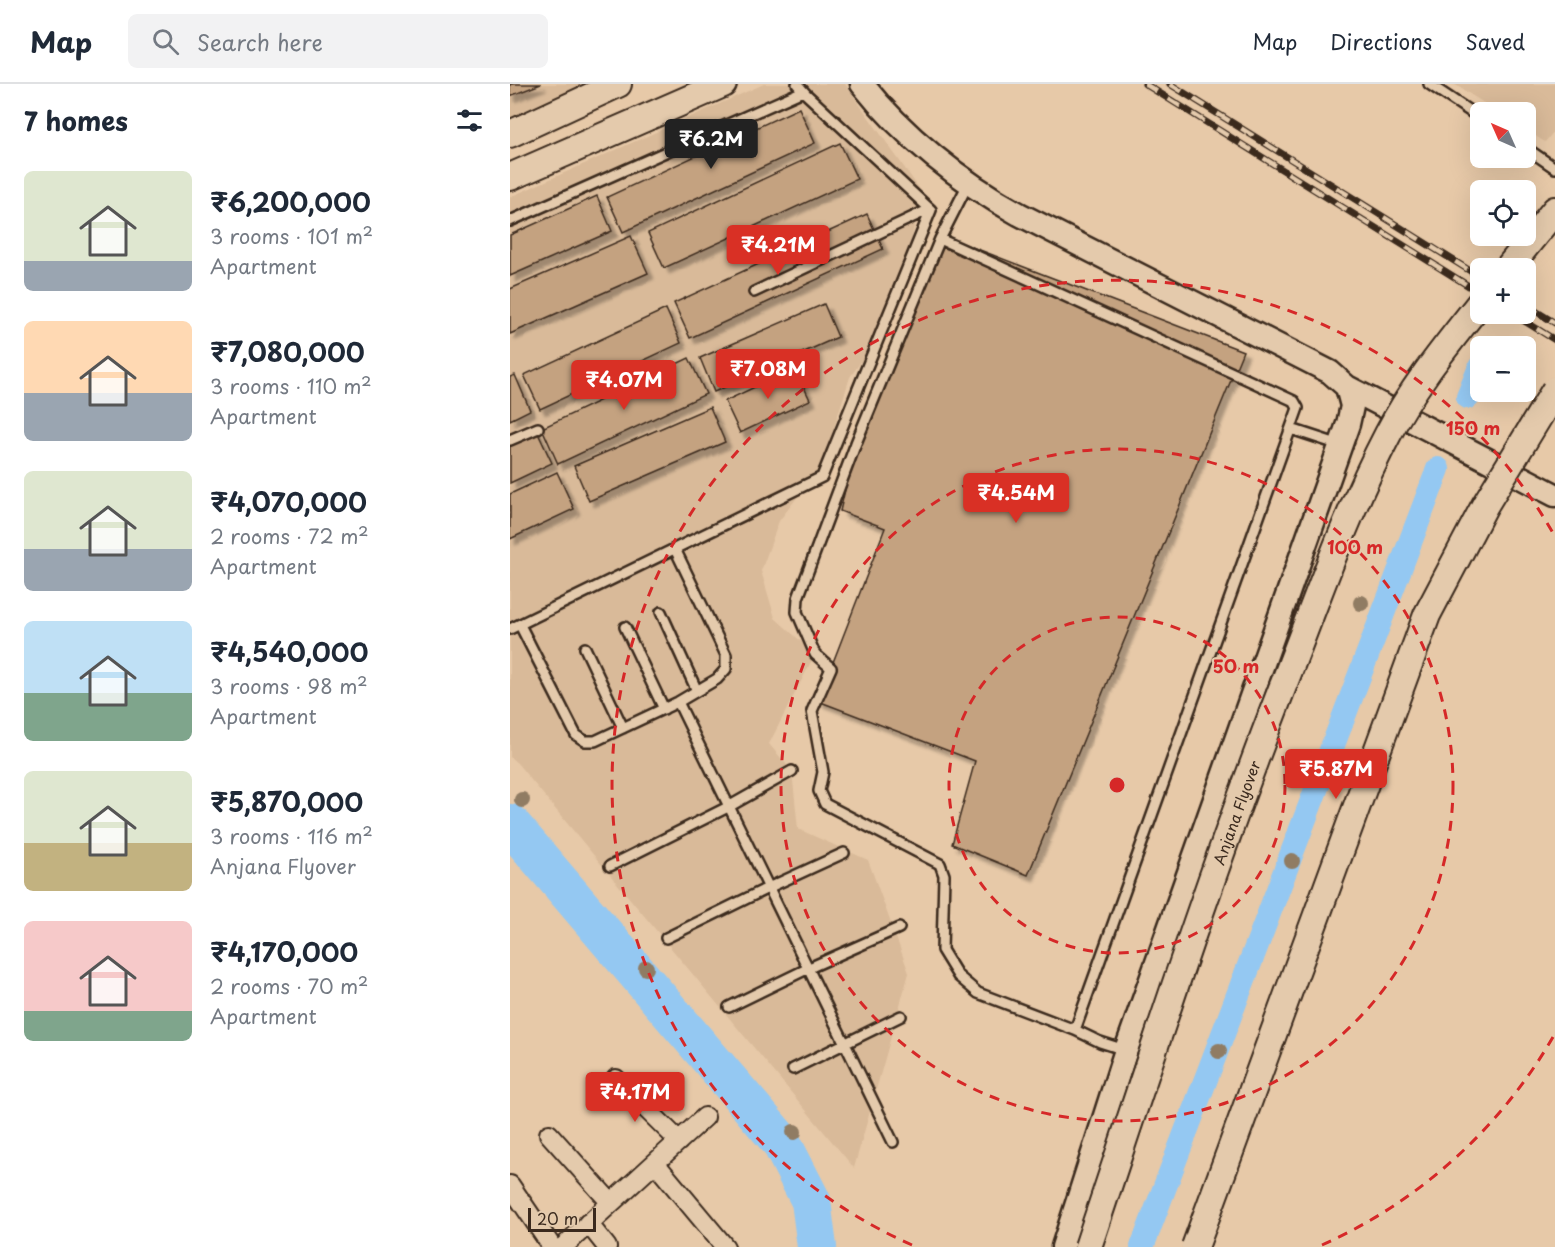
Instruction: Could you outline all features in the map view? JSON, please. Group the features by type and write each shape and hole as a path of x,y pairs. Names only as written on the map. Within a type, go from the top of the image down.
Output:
{"main road":[{"path":"510,134 618,84"},
{"path":"510,177 723,84"},
{"path":"1516,258 1555,210"},
{"name":"Anjana Flyover","path":"1088,1247 1246,780 1359,494 1389,432 1428,370 1470,316"},
{"path":"1195,1247 1427,615 1485,505 1555,390"}],"street":[{"path":"862,84 881,94 893,121 935,157 988,197 1330,372 1347,387 1555,495"},
{"path":"1063,1247 1126,1050 1348,424 1352,406 1347,387"},
{"path":"616,1079 679,1141"},
{"path":"563,1247 705,1117"},
{"path":"549,1134 611,1203"},
{"path":"655,1163 725,1247"},
{"path":"510,1185 552,1247"},
{"path":"588,1223 607,1247"}],"lane":[{"path":"1429,84 1470,111"},
{"path":"510,221 800,87 930,209"},
{"path":"1536,155 1555,168"},
{"path":"969,182 940,239 856,442 798,598 797,612 815,654 831,668 812,711 823,772 819,791 825,804 940,864 945,875 942,950 958,976 968,986 978,993 1075,1030 1100,1042 1126,1050"},
{"path":"754,291 930,209"},
{"path":"675,549 726,655 726,669 717,679 678,702 595,741 585,741 576,735 515,627 822,477 930,209"},
{"path":"940,239 1294,401 1298,408 1075,1030"},
{"path":"510,440 538,428"},
{"path":"1291,429 1340,445"},
{"path":"661,612 697,691"},
{"path":"625,627 664,709"},
{"path":"585,648 623,728"},
{"path":"678,702 770,886 893,1142"},
{"path":"610,866 730,806 792,771"},
{"path":"666,938 770,886 844,853"},
{"path":"729,1007 899,928"},
{"path":"794,1069 901,1016"}],"shaded area":[{"path":"510,84 592,84 510,121"},
{"path":"764,84 845,84 921,191 898,310 850,377 822,465 779,521 761,571 775,618 815,654 769,744 792,771 798,829 868,860 909,973 854,1168 510,757 510,197"},
{"path":"1454,84 1555,84 1555,130 1545,142 1536,136 1536,102 1482,102"}],"building":[{"path":"510,84 541,84 510,96"},
{"path":"799,108 815,143 623,232 607,197"},
{"path":"840,143 857,179 664,268 648,233"},
{"path":"597,196 612,231 510,276 510,235"},
{"path":"867,214 883,249 690,338 674,303"},
{"path":"631,236 648,273 510,334 510,289"},
{"path":"946,237 1243,351 1028,875 952,844 975,761 818,701 885,528 840,511 856,443"},
{"path":"824,304 838,337 714,392 700,358"},
{"path":"666,309 681,343 540,409 524,375"},
{"path":"689,358 706,394 558,464 542,428"},
{"path":"795,368 810,400 740,433 725,401"},
{"path":"515,375 530,410 510,420 510,377"},
{"path":"710,407 725,442 589,501 574,466"},
{"path":"536,429 552,463 510,483 510,441"},
{"path":"557,472 574,509 510,539 510,494"}],"waterway":[{"path":"1468,397 1470,392"},
{"path":"1142,1247 1438,469"},
{"path":"510,824 781,1142 811,1201 817,1247"}],"railway":[{"path":"1145,84 1470,287"},
{"path":"1170,84 1470,271"},
{"path":"1536,311 1555,323"},
{"path":"1529,324 1555,340"}]}
